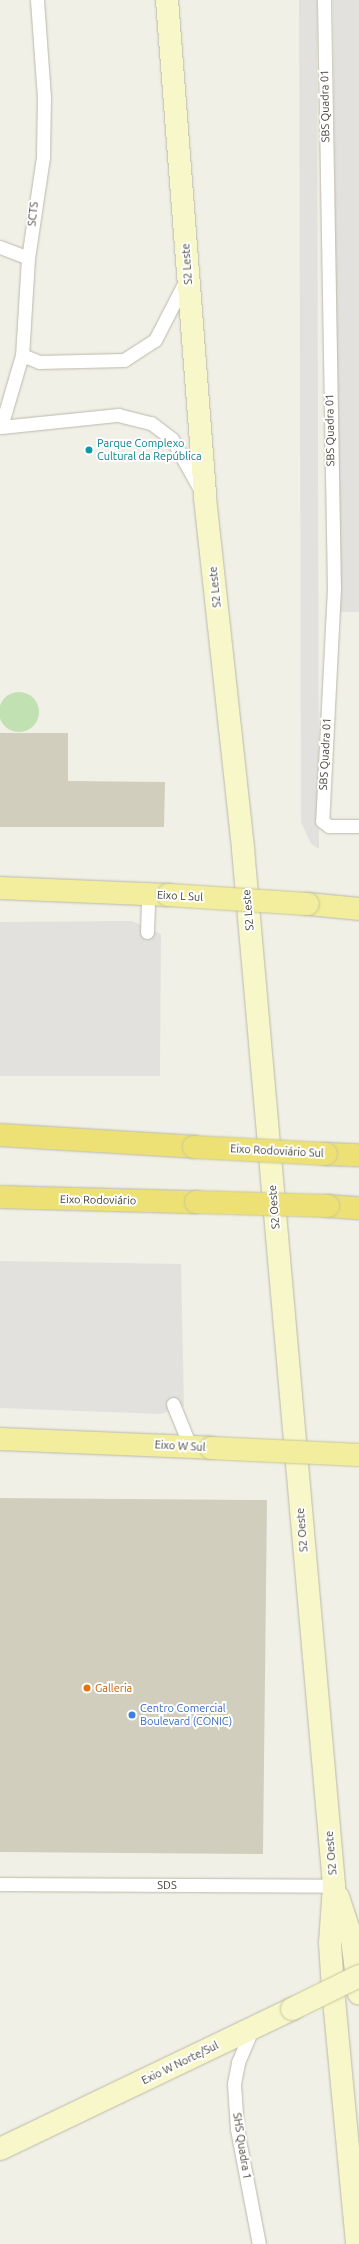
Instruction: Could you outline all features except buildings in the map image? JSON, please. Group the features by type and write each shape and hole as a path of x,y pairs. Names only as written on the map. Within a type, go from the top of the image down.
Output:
{"highway":[{"name":"Eixo Rodoviário Sul","path":"0,1135 194,1147 326,1154 357,1154"},
{"name":"Eixo Rodoviário","path":"0,1197 342,1207"},
{"path":"342,1207 359,1220"}],"main road":[{"name":"S2 Leste","path":"167,0 206,498 243,849 271,1174"},
{"name":"Eixo L Sul","path":"3,889 158,894 359,909"},
{"name":"S2 Oeste","path":"271,1174 334,1886 330,1943 357,2244"},
{"name":"Eixo W Sul","path":"0,1439 190,1446 359,1455"},
{"name":"S2 Oeste","path":"334,1886 352,1939 359,1994"},
{"name":"Exio W Norte/Sul","path":"0,2149 359,1976"}],"lane":[{"name":"SCTS","path":"37,0 44,133 28,258 22,355 1,427 118,415 151,423 172,439 206,498"},
{"name":"SBS Quadra 01","path":"324,0 326,300 334,588 322,822 329,826 359,826"},
{"path":"0,247 28,258"},
{"path":"22,355 38,362 124,360 145,350 162,331 188,276"},
{"path":"146,932 158,894"},
{"path":"173,1404 190,1446"},
{"name":"SDS","path":"0,1884 334,1886"},
{"name":"SHS Quadra 1","path":"253,2027 238,2063 234,2084 237,2129 259,2244"}],"green space":[{"path":"23,692 30,695 36,701 39,712 38,720 30,729 23,732 15,732 8,729 0,720 -1,708 2,701 11,693"}],"shaded area":[{"path":"299,0 317,0 319,849 311,844 301,822"},
{"path":"333,0 359,0 359,612 339,612"},
{"path":"132,921 161,934 160,1076 0,1076 0,922"},
{"path":"0,1261 181,1264 184,1406 161,1414 0,1408"}],"place":[{"name":"Parque Complexo Cultural da República","path":"89,450"},
{"name":"Galleria","path":"87,1688"},
{"name":"Centro Comercial Boulevard (CONIC)","path":"132,1715"}]}
